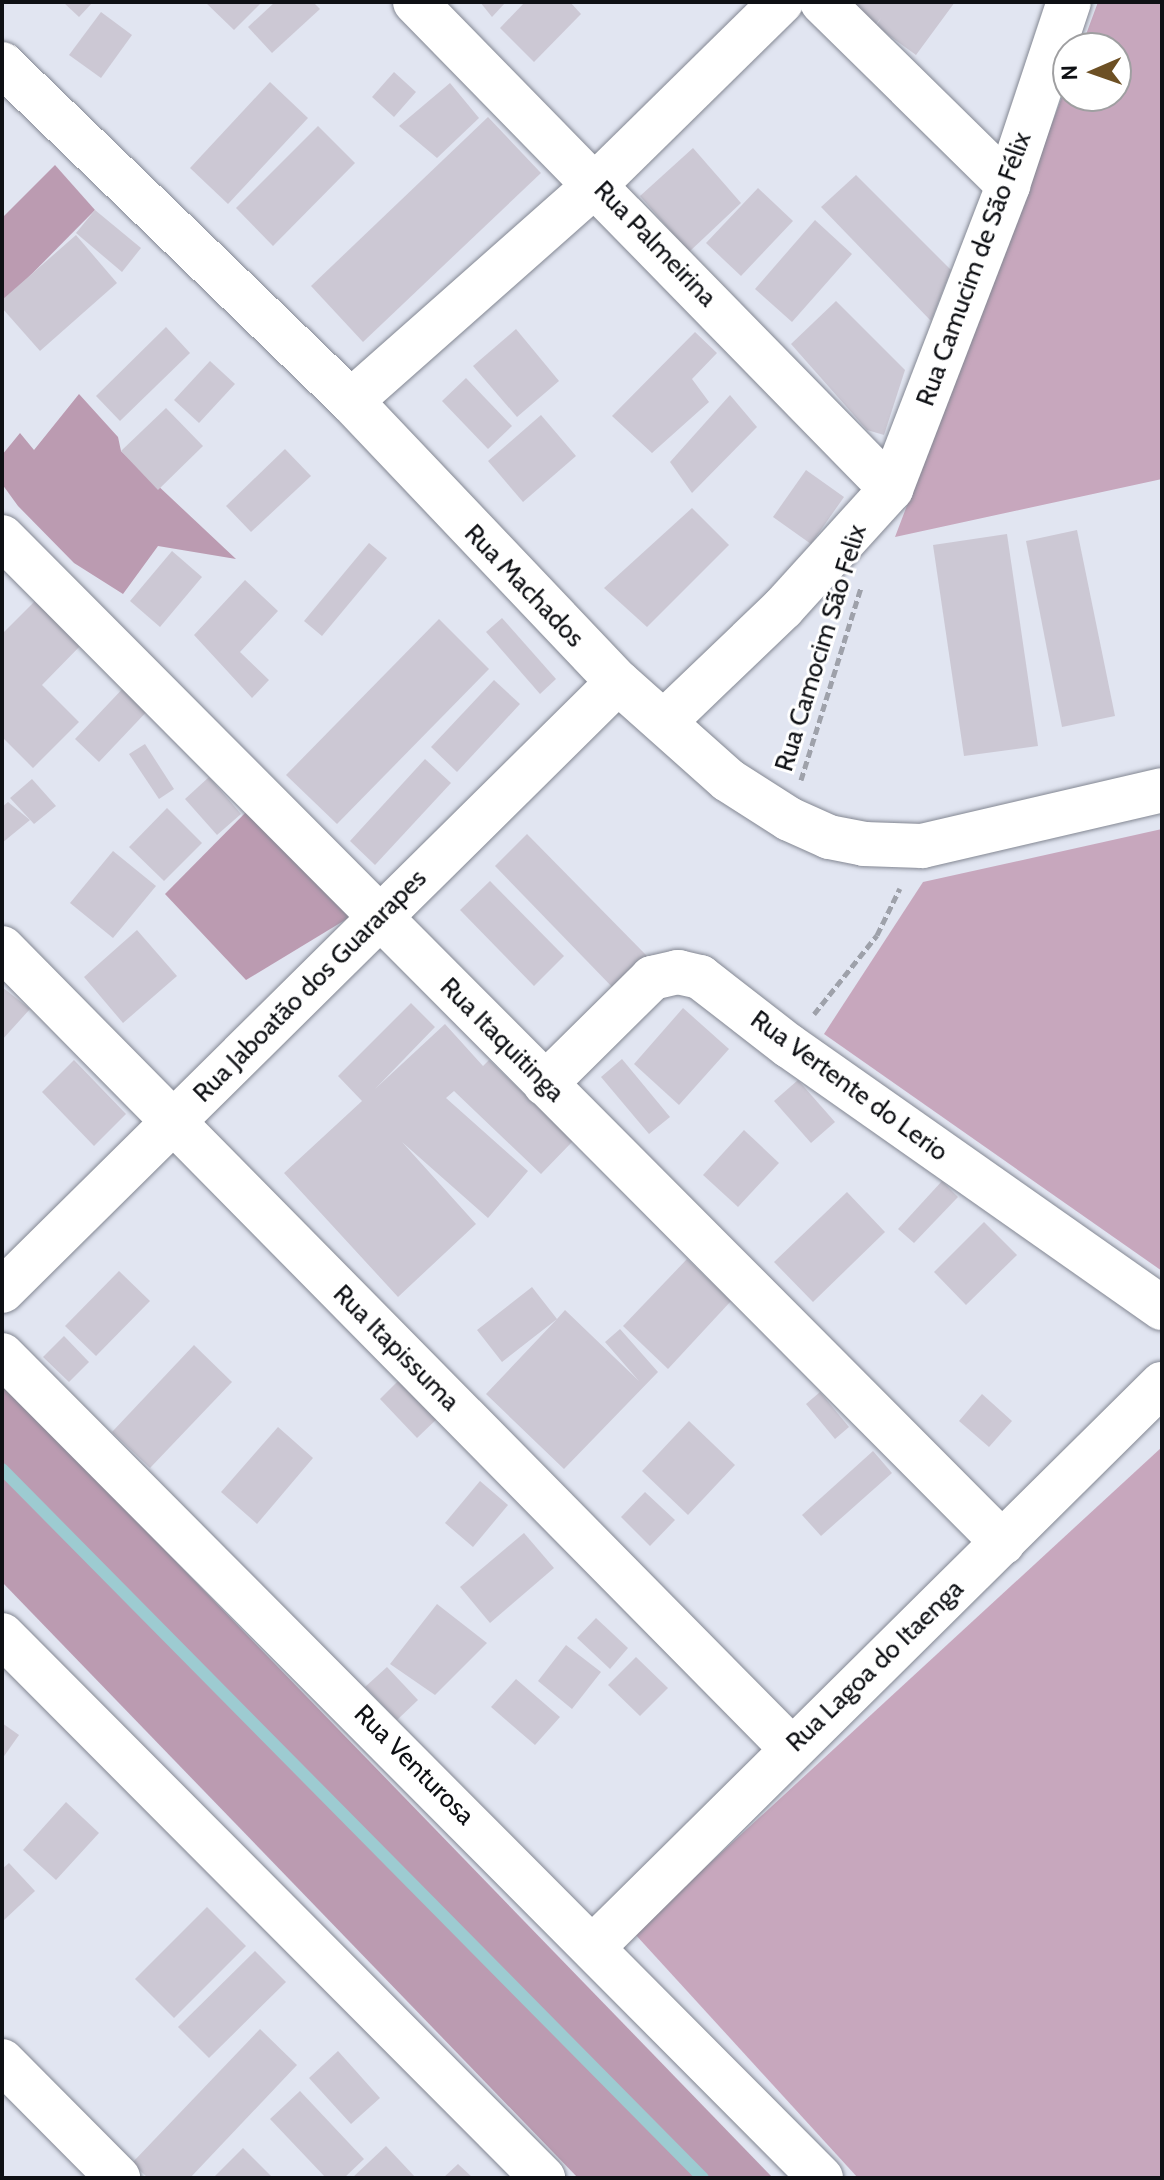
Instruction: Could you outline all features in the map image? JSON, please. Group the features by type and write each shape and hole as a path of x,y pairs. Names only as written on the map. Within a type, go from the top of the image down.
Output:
{"street":[{"name":"Rua Palmeirina","path":"415,2 891,489"},
{"path":"351,401 596,184 781,2"},
{"path":"822,2 1008,185"},
{"name":"Rua Camucim de São Félix","path":"891,489 1008,185 1069,2"},
{"name":"Rua Machados","path":"2,64 351,401 618,682 728,780 789,819 852,842 922,846 1162,790"},
{"path":"664,722 805,585 891,489"},
{"name":"Rua Itaquitinga","path":"2,537 1003,1543"},
{"name":"Rua Jaboatão dos Guararapes","path":"2,1291 618,682"},
{"name":"Rua Itapissuma","path":"2,948 791,1748"},
{"name":"Rua Vertente do Lerio","path":"545,1084 652,978 678,972 716,987 789,1046 1162,1308"},
{"name":"Rua Venturosa","path":"2,1355 595,1945 821,2178"},
{"name":"Rua Lagoa do Itaenga","path":"595,1945 791,1748 1160,1387"},
{"path":"2,1635 543,2178"},
{"path":"2,2061 118,2178"}],"path":[{"name":"Rua Camocim São Felix","path":"789,819 863,579"},
{"path":"789,1046 877,935 922,846"}],"shaded area":[{"path":"1098,2 1162,2 1162,479 895,537 1056,112 1132,112 1132,32 1087,32"},
{"path":"55,165 95,210 2,304 2,218"},
{"path":"79,394 118,437 121,451 236,559 158,546 123,594 74,563 18,506 2,484 2,455 20,433 34,450"},
{"path":"256,802 355,914 246,980 165,894"},
{"path":"1162,829 1162,1271 824,1034 923,882"},
{"path":"2,1382 773,2178 578,2178 2,1582"},
{"path":"1162,1447 1162,2178 858,2178 634,1933"}],"building":[{"path":"63,2 93,2 79,17"},
{"path":"205,2 262,2 234,30"},
{"path":"275,2 313,2 320,9 272,53 248,27"},
{"path":"480,2 506,2 492,17"},
{"path":"525,2 570,2 581,14 534,62 500,28"},
{"path":"841,2 955,2 916,55 876,26 881,18 874,27"},
{"path":"101,12 132,35 101,78 69,55"},
{"path":"394,72 416,92 394,117 372,97"},
{"path":"270,82 308,118 228,204 190,168"},
{"path":"450,83 479,118 437,158 399,126"},
{"path":"488,117 541,173 363,342 311,286"},
{"path":"318,126 355,163 273,246 236,208"},
{"path":"693,148 741,203 689,252 640,196"},
{"path":"856,175 951,270 931,321 821,207"},
{"path":"758,188 793,221 741,276 706,243"},
{"path":"95,210 141,248 122,272 76,233"},
{"path":"815,220 852,254 792,322 755,289"},
{"path":"76,235 117,283 40,351 2,308 2,300"},
{"path":"836,301 905,370 884,435 867,430 791,344"},
{"path":"166,327 190,353 120,421 96,396"},
{"path":"516,329 559,381 517,417 473,366"},
{"path":"695,332 717,353 692,379 709,402 652,453 612,416"},
{"path":"210,361 235,384 199,423 174,400"},
{"path":"466,378 512,426 488,449 442,401"},
{"path":"730,395 757,427 692,493 670,462"},
{"path":"166,408 203,446 158,490 121,451"},
{"path":"541,415 576,456 523,502 488,461"},
{"path":"285,449 311,476 251,532 226,506"},
{"path":"806,470 844,497 811,544 773,517"},
{"path":"692,508 729,545 647,627 604,588"},
{"path":"1077,530 1115,716 1062,727 1026,541"},
{"path":"1007,534 1038,746 964,756 933,545"},
{"path":"369,543 387,558 322,636 304,621"},
{"path":"172,551 202,577 160,627 130,601"},
{"path":"245,580 278,611 240,652 269,680 252,698 194,635"},
{"path":"39,597 84,642 42,685 79,722 33,768 2,737 2,634"},
{"path":"502,618 556,679 540,694 486,632"},
{"path":"439,619 489,669 337,824 286,775"},
{"path":"494,680 520,704 457,772 431,747"},
{"path":"128,683 152,706 99,762 75,739"},
{"path":"145,744 174,789 159,799 129,754"},
{"path":"425,759 451,783 375,865 350,841"},
{"path":"209,777 241,814 217,835 185,799"},
{"path":"32,779 56,806 34,824 10,798"},
{"path":"8,802 30,820 2,843 2,807"},
{"path":"167,808 202,843 164,881 129,847"},
{"path":"527,834 648,957 615,990 495,866"},
{"path":"113,851 156,886 113,938 70,903"},
{"path":"490,881 564,956 534,986 460,910"},
{"path":"137,930 177,976 123,1023 84,977"},
{"path":"2,987 30,1009 2,1040"},
{"path":"411,1003 435,1027 375,1089 445,1024 483,1066 489,1060 573,1141 541,1174 454,1091 446,1098 528,1171 488,1218 402,1142 476,1224 398,1297 284,1173 362,1101 338,1076"},
{"path":"683,1008 729,1049 679,1105 634,1064"},
{"path":"622,1059 670,1117 649,1134 601,1077"},
{"path":"74,1060 126,1114 94,1146 42,1092"},
{"path":"798,1080 835,1122 811,1143 774,1101"},
{"path":"744,1130 779,1163 738,1207 703,1175"},
{"path":"942,1181 958,1197 914,1243 898,1229"},
{"path":"847,1192 885,1232 813,1302 774,1262"},
{"path":"984,1222 1017,1255 966,1305 934,1272"},
{"path":"687,1259 731,1301 668,1369 623,1326"},
{"path":"119,1271 150,1301 96,1356 65,1326"},
{"path":"532,1287 557,1319 502,1362 477,1330"},
{"path":"565,1310 639,1381 605,1342 620,1329 658,1372 564,1469 486,1394"},
{"path":"64,1336 89,1362 69,1382 43,1357"},
{"path":"194,1345 232,1382 150,1468 112,1432"},
{"path":"404,1375 442,1414 417,1438 380,1399"},
{"path":"820,1392 849,1427 835,1439 806,1404"},
{"path":"982,1394 1012,1421 989,1447 959,1421"},
{"path":"689,1421 735,1465 688,1515 642,1471"},
{"path":"278,1427 313,1458 257,1524 221,1492"},
{"path":"873,1451 892,1473 821,1536 802,1515"},
{"path":"480,1481 508,1505 473,1547 445,1523"},
{"path":"645,1492 675,1520 650,1546 621,1517"},
{"path":"524,1533 554,1568 490,1623 460,1587"},
{"path":"437,1604 487,1643 435,1695 390,1664"},
{"path":"596,1618 628,1648 610,1669 577,1638"},
{"path":"566,1645 601,1672 572,1709 538,1681"},
{"path":"636,1657 668,1688 640,1716 608,1685"},
{"path":"387,1667 418,1700 397,1720 365,1687"},
{"path":"516,1679 560,1717 535,1745 491,1707"},
{"path":"2,1723 19,1735 2,1759"},
{"path":"66,1802 99,1833 56,1880 23,1850"},
{"path":"9,1863 35,1891 2,1922 2,1869"},
{"path":"207,1907 246,1946 174,2018 135,1979"},
{"path":"255,1951 286,1982 209,2058 178,2027"},
{"path":"260,2029 297,2065 190,2178 148,2178 132,2163"},
{"path":"338,2051 380,2098 351,2124 309,2078"},
{"path":"300,2091 364,2159 344,2178 326,2178 270,2119"},
{"path":"386,2146 416,2178 352,2178"},
{"path":"243,2148 273,2178 213,2178"},
{"path":"458,2164 473,2178 443,2178"}],"waterway":[{"path":"2,1469 703,2178"}]}
